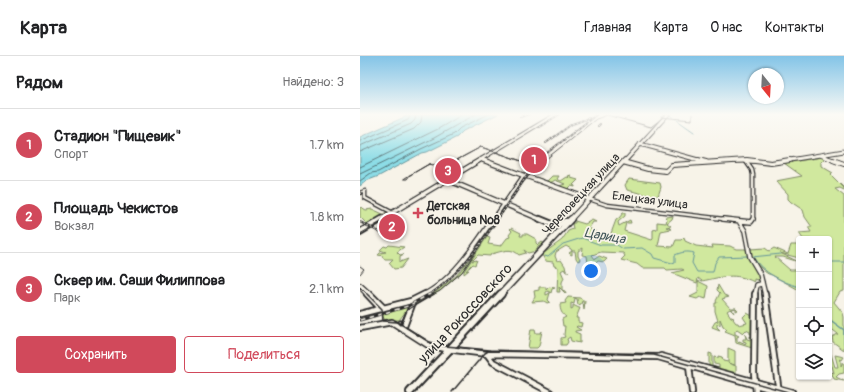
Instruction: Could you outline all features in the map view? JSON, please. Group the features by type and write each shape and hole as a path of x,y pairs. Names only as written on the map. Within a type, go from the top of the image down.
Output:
{"highway":[{"name":"Череповецкая улица","path":"540,251 653,130"},
{"path":"640,144 708,163"},
{"path":"623,162 648,169 666,171 672,165 744,160 771,163 841,152 843,163"},
{"path":"822,155 843,163"},
{"name":"улица Рокоссовского","path":"411,392 540,251"}],"main road":[{"path":"360,232 529,130"},
{"name":"Елецкая улица","path":"481,159 608,205 740,222 752,222 752,170 744,160"},
{"path":"360,314 381,308 412,303 448,278 482,236 503,204 525,176"},
{"path":"448,179 557,226 569,221"},
{"path":"361,192 365,191 364,197 393,213"},
{"path":"740,222 745,232 751,260 759,272 762,282 780,391"},
{"path":"756,392 755,289 757,285 761,284 762,282"},
{"path":"757,285 763,287"},
{"path":"360,286 381,308"},
{"path":"403,329 412,303"},
{"path":"360,328 392,322 432,346 487,354 658,358 689,365 780,391 792,392"},
{"path":"487,354 493,362 550,392"},
{"path":"689,365 692,392"}],"green space":[{"path":"823,157 825,158 821,162 821,166 833,173 831,175 844,188 844,190 840,188 835,189 844,196 844,291 840,292 834,302 843,313 844,317 844,350 833,342 832,337 838,334 832,329 832,236 801,236 799,233 811,232 808,227 812,227 805,217 803,210 788,199 788,194 776,181 802,176 784,163"},
{"path":"571,175 571,178 578,180 573,185 575,187 571,186 568,189 570,191 559,186 565,184 555,180 546,182 538,178 547,181 552,176 559,176 557,179 561,181 567,177 570,178 568,176"},
{"path":"629,179 660,183 661,187 658,196 627,190 625,185"},
{"path":"506,205 508,205 462,272 440,291 413,306 437,291 456,276 470,259"},
{"path":"361,207 366,210 372,209 383,214 386,214 385,212 388,213 369,226 360,217"},
{"path":"623,213 625,213 625,216 618,222 619,226 630,220 631,223 626,223 624,231 652,240 653,230 657,229 657,222 666,223 667,219 665,217 673,216 667,223 671,226 666,227 671,229 661,231 658,246 673,247 676,240 681,240 684,237 685,241 696,246 713,248 712,245 730,246 736,249 747,249 749,258 761,281 754,279 754,282 741,277 728,276 702,281 698,278 697,283 672,273 684,270 682,269 667,270 665,268 642,268 637,264 621,260 625,256 623,253 601,252 592,255 595,259 599,256 607,259 604,262 598,261 592,267 589,267 593,263 588,263 587,256 582,255 583,248 578,251 580,260 578,261 575,251 572,251 566,246 556,252 555,256 557,261 561,260 566,271 569,272 566,272 564,269 561,271 564,278 562,282 562,290 559,287 560,292 557,292 558,267 554,266 553,262 545,261 543,256 540,256 562,240 568,231 573,229 572,223 575,223 575,221 585,224 592,220 596,222 593,222 589,228 596,232 596,236 610,236 616,220"},
{"path":"511,228 521,233 520,236 527,234 536,239 536,243 538,245 542,242 545,244 538,247 536,251 528,253 524,250 526,253 519,255 513,251 507,250 491,254 490,256 478,255 472,261 477,260 475,265 473,264 469,268 471,265 466,271 469,270 464,274 464,271 487,237 490,238 488,244 501,246 507,238 510,237 509,235 512,231 510,229"},
{"path":"389,245 404,247 397,252 400,255 404,254 400,256 400,262 408,259 401,268 394,269 389,263 393,259 385,259 382,257 383,256 378,255 386,252 380,250 384,246 387,247"},
{"path":"791,245 796,245 796,257 780,253 796,261 783,257 775,257 790,270 796,270 796,288 755,265 750,249 765,248 769,251 774,248 788,254"},
{"path":"698,281 708,286 706,299 700,297 697,299 690,297 698,293"},
{"path":"718,285 724,295 729,297 722,299 730,308 736,308 732,309 734,313 730,309 727,311 731,317 734,318 733,319 736,323 739,325 747,323 743,317 747,313 754,317 753,334 750,334 750,332 746,330 743,333 737,329 735,331 735,334 739,336 737,337 737,341 739,342 746,344 746,342 743,341 743,339 746,339 745,334 747,339 750,340 750,336 753,337 752,348 736,343 735,335 725,331 727,329 723,326 720,319 720,325 717,324 717,327 720,330 712,327 715,322 718,321 715,311 715,303 717,303 716,301 720,293 717,290"},
{"path":"539,287 546,287 546,290 549,287 555,288 552,289 551,293 548,291 546,292 546,295 550,293 548,300 550,302 532,302 535,297 534,291 539,290"},
{"path":"568,297 580,298 585,301 584,310 583,301 578,305 577,299 575,298 574,304 571,303 571,309 573,308 573,305 580,308 576,318 578,318 578,322 582,323 581,327 576,327 581,330 575,332 580,334 580,343 571,341 570,337 567,339 568,342 566,345 561,345 561,338 565,337 565,326 563,326 562,319 566,317 560,309 560,304 566,303 565,301"},
{"path":"411,305 399,320 385,320 383,317 383,314"},
{"path":"531,329 535,329 536,333 541,333 542,331 539,346 537,348 528,348"},
{"path":"728,348 735,351 735,365 728,363 736,366 736,375 709,368 709,353 712,354 712,366 719,368 719,365 714,364 714,357 722,357 723,361 728,362"},
{"path":"835,355 844,357 842,360 840,359 841,366 843,362 844,363 844,373 839,374 836,377 844,381 834,379 832,372 834,373 832,357 835,367 838,367"}],"water":[{"path":"376,130 466,130 457,137 366,181 360,186 360,137"}],"waterway":[{"path":"691,130 694,132"},
{"name":"Царица","path":"545,256 548,257 563,244 582,238 601,245 617,245 623,249 642,248 652,254 654,258 672,263 675,262 675,255 684,252 694,253 692,263 697,272 713,272 715,263 719,257 748,256"},
{"name":"Царица","path":"752,257 781,254"},
{"path":"753,257 762,268 773,276 796,286"},
{"name":"Царица","path":"832,262 844,262"},
{"path":"832,321 844,330 844,343"}],"tram line":[{"path":"434,294 440,291 462,272 523,183 536,167 583,130"},
{"path":"410,175 429,164 442,168 481,147 533,165 538,165"},
{"path":"410,175 407,179 404,179 410,175"},
{"path":"376,225 380,224 382,229 396,228 402,224 396,219"},
{"path":"360,234 381,222"},
{"path":"360,266 364,269 360,274"},
{"path":"360,287 382,309 383,321 397,322"},
{"path":"401,324 407,310 434,294"},
{"path":"397,322 401,320"},
{"path":"401,324 434,345 490,350"},
{"path":"452,392 485,353 490,350"},
{"path":"490,350 654,355 788,392"}],"railway":[{"path":"546,143 564,130"},
{"path":"429,295 461,268 487,235 535,165 547,153 577,130"},
{"path":"360,222 393,239"},
{"path":"360,320 408,306 430,294"}],"place":[{"name":"Стадион \"Пищевик\"","path":"534,160"},
{"name":"Сквер им. Саши Филиппова","path":"448,171"},
{"name":"Детская больница №8","path":"418,213"},
{"name":"Площадь Чекистов","path":"392,227"}]}
